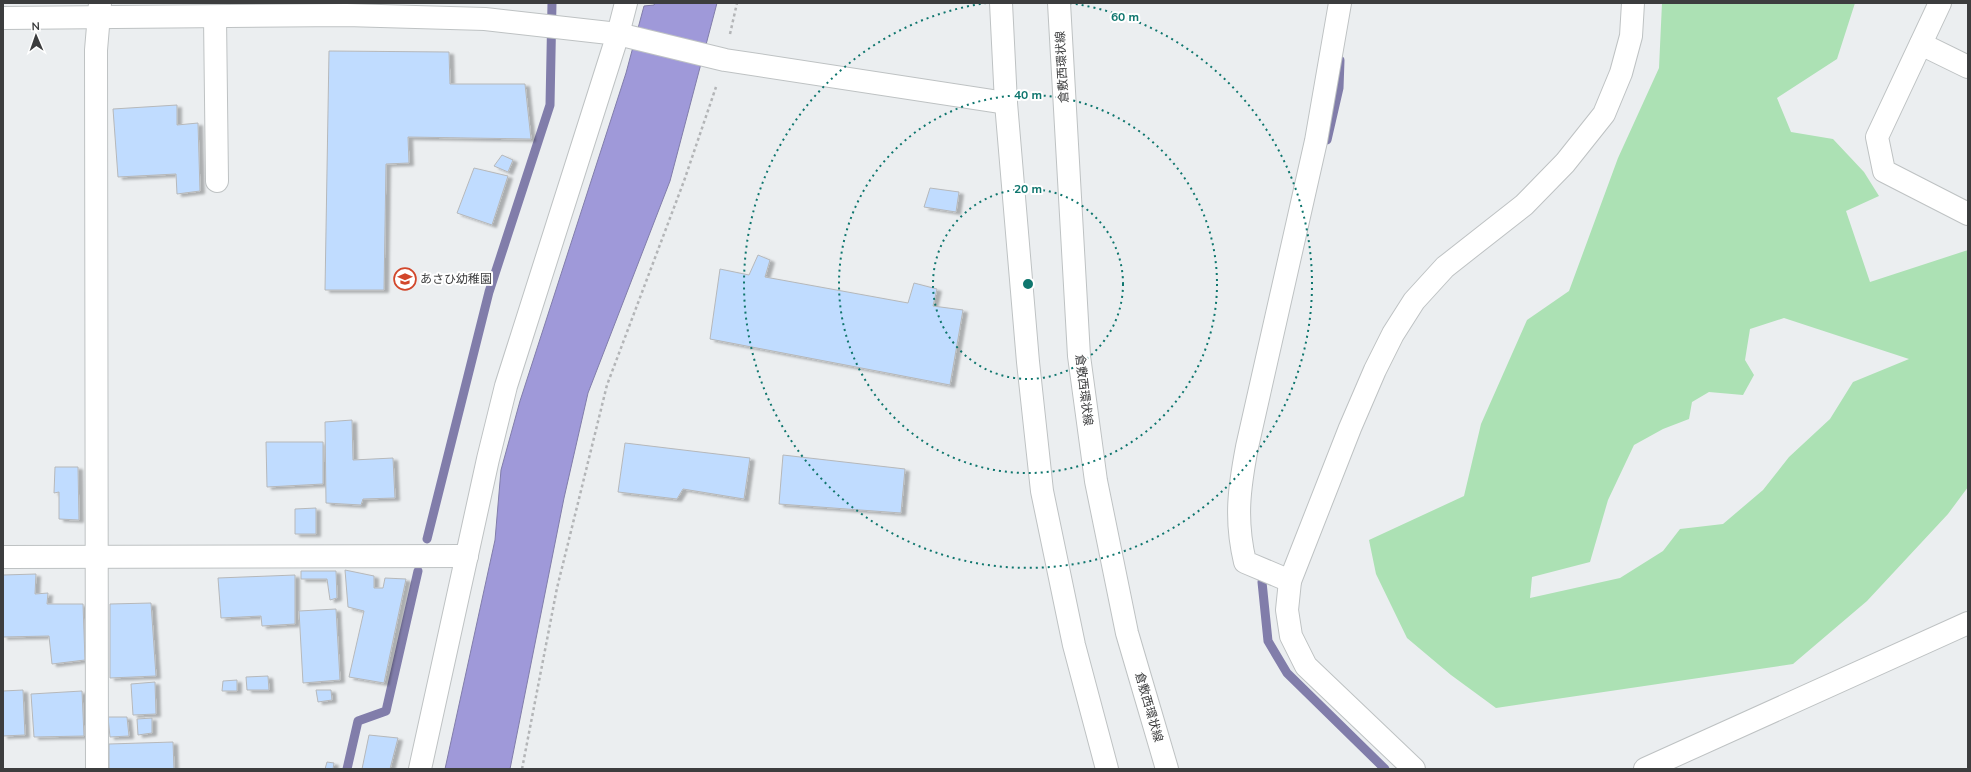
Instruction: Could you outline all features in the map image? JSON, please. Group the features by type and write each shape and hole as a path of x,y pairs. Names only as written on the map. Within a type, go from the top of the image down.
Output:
{"street":[{"path":"420,769 488,458 506,386 625,36 626,3"},
{"path":"1001,3 1006,103 1028,362 1042,491 1074,645 1107,769"},
{"name":"倉敷西環状線","path":"1059,3 1079,356 1096,482 1127,633 1167,769"},
{"path":"1290,581 1245,562 1239,536 1239,498 1241,477 1247,447 1316,141 1340,3"},
{"path":"1414,769 1306,666 1291,636 1288,610 1290,581 1350,428 1375,370 1393,334 1414,301 1445,268 1524,205 1565,164 1604,114 1621,73 1631,36 1633,3"},
{"path":"1940,3 1877,137 1884,171 1968,214"},
{"path":"3,18 100,10 215,17 346,15 485,19 625,36 717,58 1006,103"},
{"path":"97,769 96,50 100,10"},
{"path":"215,17 217,181"},
{"path":"1921,44 1968,67"},
{"path":"3,557 467,556"},
{"path":"1645,769 1968,623"}],"path":[{"path":"522,769 557,588 607,385 684,181 717,58"}],"green space":[{"path":"1662,3 1855,3 1837,59 1777,98 1791,132 1833,139 1864,172 1879,196 1846,211 1870,282 1968,250 1968,487 1948,514 1867,601 1793,664 1496,708 1451,675 1407,638 1376,574 1369,540 1464,496 1481,424 1527,320 1569,291 1618,158 1659,68","holes":["1784,318 1909,359 1853,382 1830,419 1789,457 1763,490 1723,524 1680,529 1663,551 1620,578 1530,598 1532,577 1590,562 1608,500 1634,445 1663,429 1689,419 1692,402 1709,392 1743,395 1754,375 1745,360 1750,329"]}],"shaded area":[{"path":"655,3 717,3 670,181 588,393 564,498 510,769 445,769 495,540 501,470 520,401 626,73 644,6 654,5"}],"building":[{"path":"329,51 449,52 450,84 525,84 531,139 408,137 409,163 386,164 384,290 325,290"},
{"path":"177,105 177,125 198,123 200,191 177,194 176,174 118,177 113,109"},
{"path":"502,155 513,160 508,172 494,166"},
{"path":"474,168 508,176 492,225 457,213"},
{"path":"930,188 959,192 956,212 924,207"},
{"path":"758,255 770,260 765,277 908,303 914,283 937,289 933,306 963,310 950,385 710,339 720,269 749,275"},
{"path":"352,420 353,460 393,458 395,498 363,499 361,505 326,503 325,422"},
{"path":"266,442 323,442 323,484 267,487"},
{"path":"625,443 750,458 744,499 683,489 677,499 618,492"},
{"path":"783,455 905,469 901,513 779,504"},
{"path":"55,467 78,467 79,520 59,519 59,492 54,493"},
{"path":"316,508 316,534 295,534 295,509"},
{"path":"345,570 374,576 374,588 383,588 385,578 406,579 384,683 349,677 364,611 348,607"},
{"path":"301,571 336,571 337,598 330,600 327,579 301,579"},
{"path":"36,574 35,594 48,593 47,604 83,604 85,660 52,664 49,636 3,637 3,575"},
{"path":"295,575 295,624 262,626 261,616 221,618 218,578"},
{"path":"151,603 156,676 110,678 110,604"},
{"path":"336,609 340,680 303,683 299,611"},
{"path":"268,676 269,690 247,690 246,677"},
{"path":"237,680 237,691 222,691 223,681"},
{"path":"155,682 156,714 133,715 131,684"},
{"path":"23,690 25,735 3,736 3,691"},
{"path":"316,690 331,690 332,700 318,702"},
{"path":"82,691 84,736 34,737 31,694"},
{"path":"108,717 127,717 129,736 110,737"},
{"path":"152,718 152,733 138,735 137,719"},
{"path":"369,735 398,738 390,769 362,769"},
{"path":"173,742 174,769 109,769 109,744"},
{"path":"327,762 334,763 333,769 325,769"}],"waterway":[{"path":"427,539 489,292 550,105 552,3"},
{"path":"1327,140 1339,88 1340,60"},
{"path":"347,769 358,721 386,711 418,571"},
{"path":"1262,582 1268,641 1287,673 1385,769"}],"place":[{"name":"あさひ幼稚園","path":"405,279"}]}
